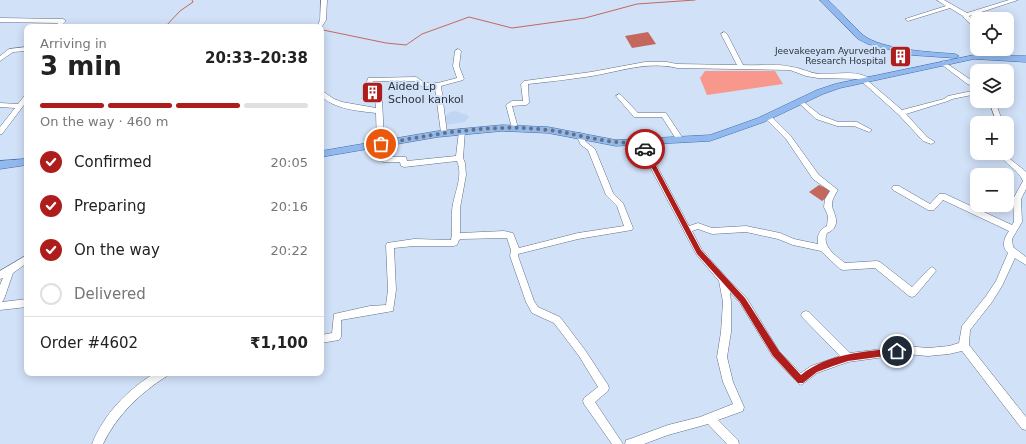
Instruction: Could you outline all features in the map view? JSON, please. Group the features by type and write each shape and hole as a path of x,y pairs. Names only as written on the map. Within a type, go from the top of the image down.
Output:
{"main road":[{"path":"825,2 861,37 871,42 910,53 1026,60"},
{"path":"324,154 444,133 515,128 548,130 616,143 710,138 727,134 768,117 800,101 838,86 974,57"},
{"path":"0,165 24,162"}],"street":[{"path":"321,24 323,20 324,0"},
{"path":"940,0 966,15 970,21"},
{"path":"966,15 1015,0"},
{"path":"908,19 951,6"},
{"path":"0,20 63,21 60,24"},
{"path":"724,34 741,67"},
{"path":"0,59 11,50 24,49"},
{"path":"458,51 456,66 461,79 438,85 423,84 416,79 370,79 365,99 379,99 382,144 386,160 403,159 404,164 459,158"},
{"path":"515,128 509,105 512,103 526,103 524,84 526,82 590,74 656,63 666,63 677,66 790,68 797,69 812,76 859,76 866,80 925,139 932,142"},
{"path":"944,63 970,83"},
{"path":"438,85 444,133"},
{"path":"901,114 946,100 950,97 970,93"},
{"path":"324,96 333,102 380,111"},
{"path":"619,96 636,115 664,115 680,140"},
{"path":"0,132 24,100"},
{"path":"800,101 818,117 837,124 855,124 869,130"},
{"path":"0,105 19,106"},
{"path":"768,117 788,137 816,177 834,190 829,200 828,207 832,216 831,228 824,231 820,237 823,248 843,267 877,264 912,293 932,271"},
{"path":"324,339 336,337 337,317 370,310 390,308 392,290 390,245 408,242 454,243 456,238 456,210 463,169 462,162 459,158 462,131"},
{"path":"515,250 527,250 578,236 629,228 620,205 610,195 591,149 583,143 579,135"},
{"path":"641,142 699,252 723,280 743,300 776,354 801,380 814,369 848,358 906,350 928,352 949,350 964,346"},
{"path":"1007,160 1022,172 1026,181 1017,199 1016,205 1018,222 1008,239 1010,249 1026,262"},
{"path":"896,188 931,208 942,196 1014,230"},
{"path":"688,229 698,226 712,231 746,229 780,236 793,242 823,248"},
{"path":"456,238 460,236 510,235 515,250 514,256 530,302 535,310 557,320 600,380 604,388 588,401 618,444"},
{"path":"1013,252 999,283 989,299 965,329 964,346 1026,425"},
{"path":"0,276 10,271 24,260"},
{"path":"0,299 10,271"},
{"path":"630,444 739,407 728,382 722,357 726,332 727,302 723,280"},
{"path":"0,306 24,303"},
{"path":"806,315 848,358"},
{"path":"97,444 101,434 118,410 134,394 160,376"},
{"path":"709,418 734,444"}],"shaded area":[{"path":"648,32 656,44 632,48 625,36"},
{"path":"705,71 775,71 783,84 707,95 700,78"},
{"path":"456,111 469,116 465,122 444,125 443,118 450,112"},
{"path":"819,185 834,192 822,201 809,192"}],"waterway":[{"path":"168,24 180,11 193,2 192,0"},
{"path":"324,30 386,43 406,45 422,34 469,17 512,28 585,18 637,4 695,0"}],"way so far":[{"path":"381,144 453,132 509,128 548,130 574,134 606,142 641,142 645,149"}],"place":[{"name":"Jeevakeeyam Ayurvedha Research Hospital","path":"901,56"},
{"name":"Aided Lp School kankol","path":"372,92"}],"route":[{"path":"645,149 699,252 723,280 743,300 776,354 801,380 814,369 832,362 848,358 897,351"}]}
